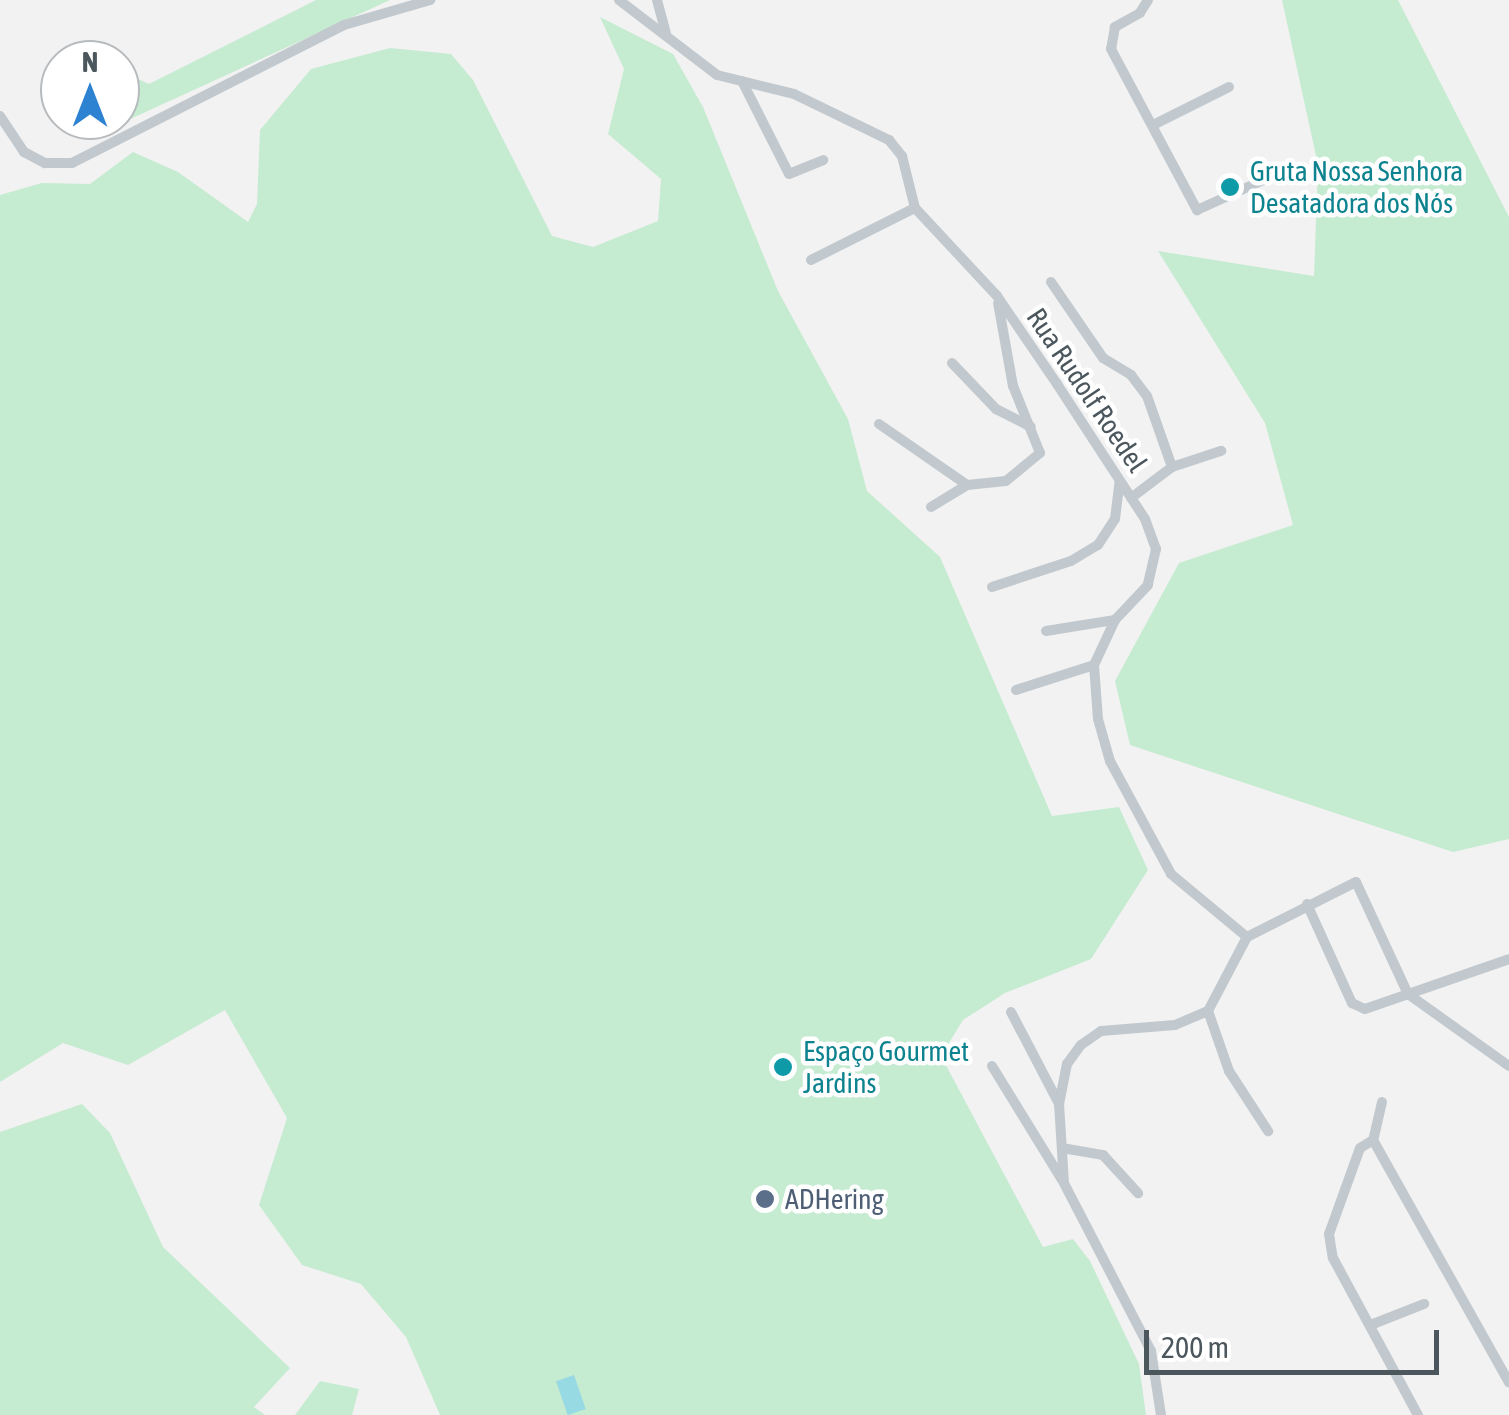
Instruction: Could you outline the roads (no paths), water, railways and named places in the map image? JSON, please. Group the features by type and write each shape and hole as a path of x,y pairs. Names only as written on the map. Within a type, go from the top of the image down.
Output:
{"street":[{"path":"0,116 24,152 45,163 72,163 344,26 430,0"},
{"path":"619,0 717,75 794,94 889,140 902,156 914,208 811,260"},
{"path":"657,0 666,35"},
{"path":"1148,0 1109,36 1198,210 1290,168"},
{"path":"742,81 789,174 823,160"},
{"path":"1152,125 1229,87"},
{"name":"Rua Rudolf Roedel","path":"914,208 998,296 1131,498 1156,559 1141,595 1115,620 1094,665 1098,719 1110,760 1171,874 1247,937"},
{"path":"1051,282 1102,358 1131,374 1147,396 1172,467"},
{"path":"931,507 967,485 1006,481 1034,460 1041,447 1012,386 998,296"},
{"path":"952,363 996,409 1031,427"},
{"path":"879,424 913,452 952,469 967,485"},
{"path":"1131,498 1172,467 1221,451"},
{"path":"992,587 1071,561 1098,544 1115,520 1120,480"},
{"path":"1046,631 1115,620"},
{"path":"1016,690 1094,665"},
{"path":"1064,1182 1059,1104 1068,1064 1100,1031 1175,1025 1208,1011 1247,937 1356,882 1408,994 1509,1066"},
{"path":"1307,904 1352,1002 1365,1010 1509,959"},
{"path":"1208,1011 1230,1071 1268,1131"},
{"path":"1011,1012 1059,1104"},
{"path":"992,1066 1064,1182 1151,1351 1161,1415"},
{"path":"1382,1102 1373,1140 1509,1382"},
{"path":"1373,1140 1360,1148 1329,1234 1332,1258 1373,1324 1418,1415"},
{"path":"1062,1148 1103,1156 1138,1193"},
{"path":"1373,1324 1424,1304"}],"water":[{"path":"574,1375 586,1409 568,1415 556,1381"}],"place":[{"name":"Gruta Nossa Senhora Desatadora dos Nós","path":"1230,187"},
{"name":"Espaço Gourmet Jardins","path":"783,1067"},
{"name":"ADHering","path":"765,1199"}]}
